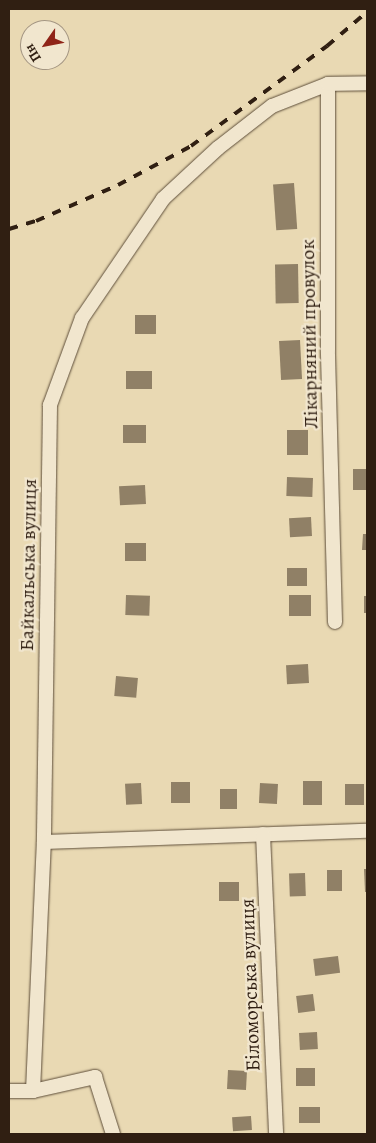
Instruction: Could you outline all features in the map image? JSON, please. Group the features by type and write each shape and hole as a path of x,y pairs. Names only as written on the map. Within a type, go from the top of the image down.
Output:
{"street":[{"path":"328,84 367,83"},
{"name":"Лікарняний провулок","path":"328,84 328,350 335,622"},
{"name":"Байкальська вулиця","path":"33,1091 44,842 50,405 82,318 163,199 218,148 272,106 328,84"},
{"path":"44,842 367,831"},
{"name":"Біломорська вулиця","path":"264,834 276,1134"},
{"path":"9,1091 33,1091 95,1077 113,1134"}],"building":[{"path":"294,183 297,229 276,230 273,184"},
{"path":"275,264 298,264 299,303 276,303"},
{"path":"135,315 156,315 156,334 135,334"},
{"path":"300,340 302,379 281,380 279,341"},
{"path":"126,371 152,371 152,389 126,389"},
{"path":"123,425 146,425 146,443 123,443"},
{"path":"287,430 308,430 308,455 287,455"},
{"path":"353,469 367,469 367,490 353,490"},
{"path":"287,477 313,478 312,497 286,496"},
{"path":"145,485 146,504 120,505 119,486"},
{"path":"311,517 312,536 290,537 289,518"},
{"path":"363,534 367,534 367,550 362,550"},
{"path":"125,543 146,543 146,561 125,561"},
{"path":"287,568 307,568 307,586 287,586"},
{"path":"126,595 150,596 149,616 125,615"},
{"path":"289,595 311,595 311,616 289,616"},
{"path":"364,596 367,596 367,613 364,613"},
{"path":"308,664 309,683 287,684 286,665"},
{"path":"116,676 138,678 136,698 114,696"},
{"path":"303,781 322,781 322,805 303,805"},
{"path":"171,782 190,782 190,803 171,803"},
{"path":"141,783 142,804 126,805 125,784"},
{"path":"260,783 278,784 277,804 259,803"},
{"path":"345,784 364,784 364,805 345,805"},
{"path":"220,789 237,789 237,809 220,809"},
{"path":"364,869 367,869 367,892 365,892"},
{"path":"327,870 342,870 342,891 327,891"},
{"path":"305,873 306,896 290,897 289,874"},
{"path":"219,882 239,882 239,901 219,901"},
{"path":"338,956 340,973 315,976 313,959"},
{"path":"313,994 315,1011 298,1013 296,996"},
{"path":"317,1032 318,1049 300,1050 299,1033"},
{"path":"296,1068 315,1068 315,1086 296,1086"},
{"path":"228,1070 247,1071 246,1090 227,1089"},
{"path":"299,1107 320,1107 320,1123 299,1123"},
{"path":"251,1116 252,1130 233,1131 232,1117"}],"railway":[{"path":"9,229 36,221 118,185 191,146 327,46 367,12"}]}
